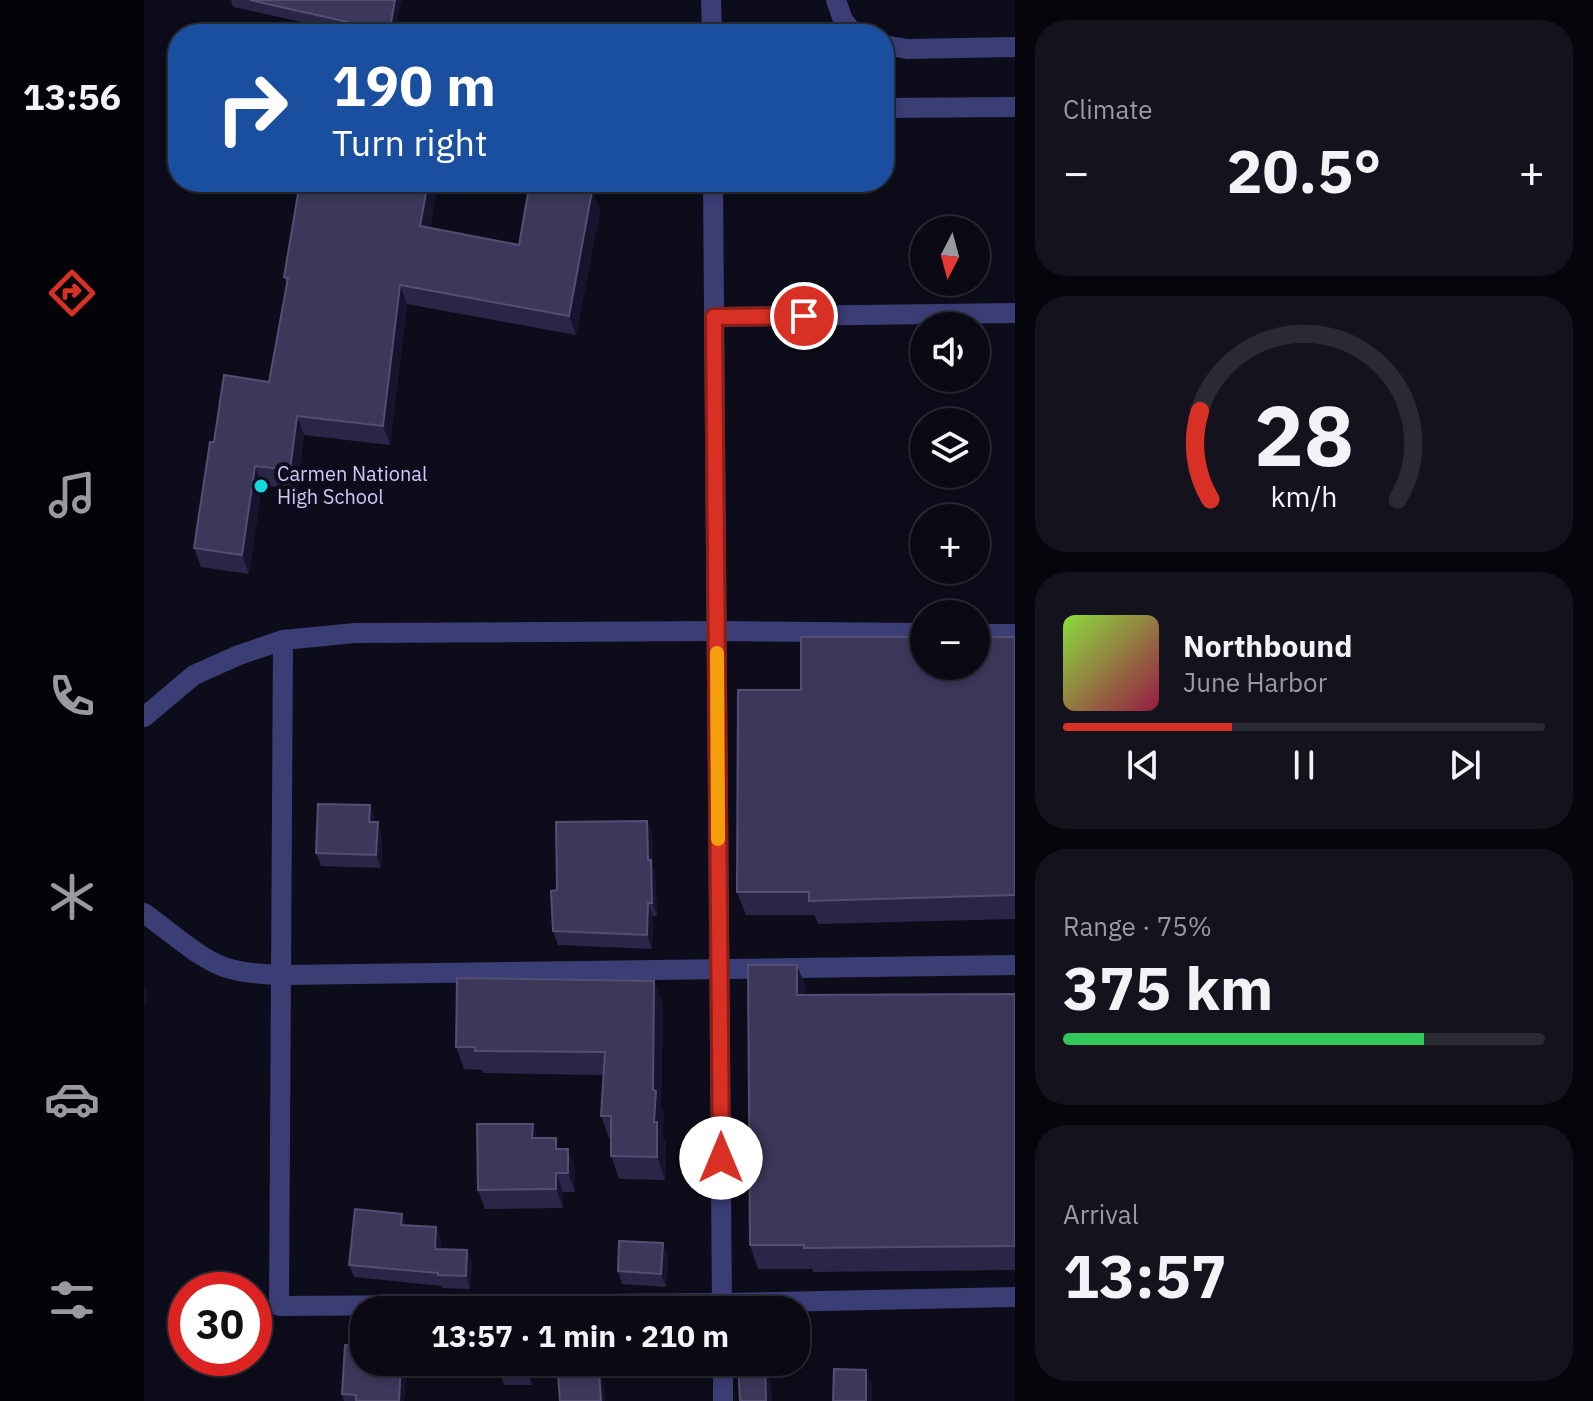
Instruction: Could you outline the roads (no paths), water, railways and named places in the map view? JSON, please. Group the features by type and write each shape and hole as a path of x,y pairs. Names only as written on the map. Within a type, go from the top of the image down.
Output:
{"street":[{"path":"711,0 712,24"},
{"path":"836,0 846,24"},
{"path":"894,47 1015,47"},
{"path":"894,108 1015,107"},
{"path":"713,192 722,1296"},
{"path":"714,317 1015,313"},
{"path":"144,717 194,675 283,640 355,633 910,633"},
{"path":"990,634 1015,634"},
{"path":"283,640 279,1306 350,1306"},
{"path":"144,913 201,955 223,967 281,975 1015,965"},
{"path":"810,1303 1015,1297"},
{"path":"723,1376 723,1401"}],"place":[{"name":"Carmen National High School","path":"261,486"}]}
